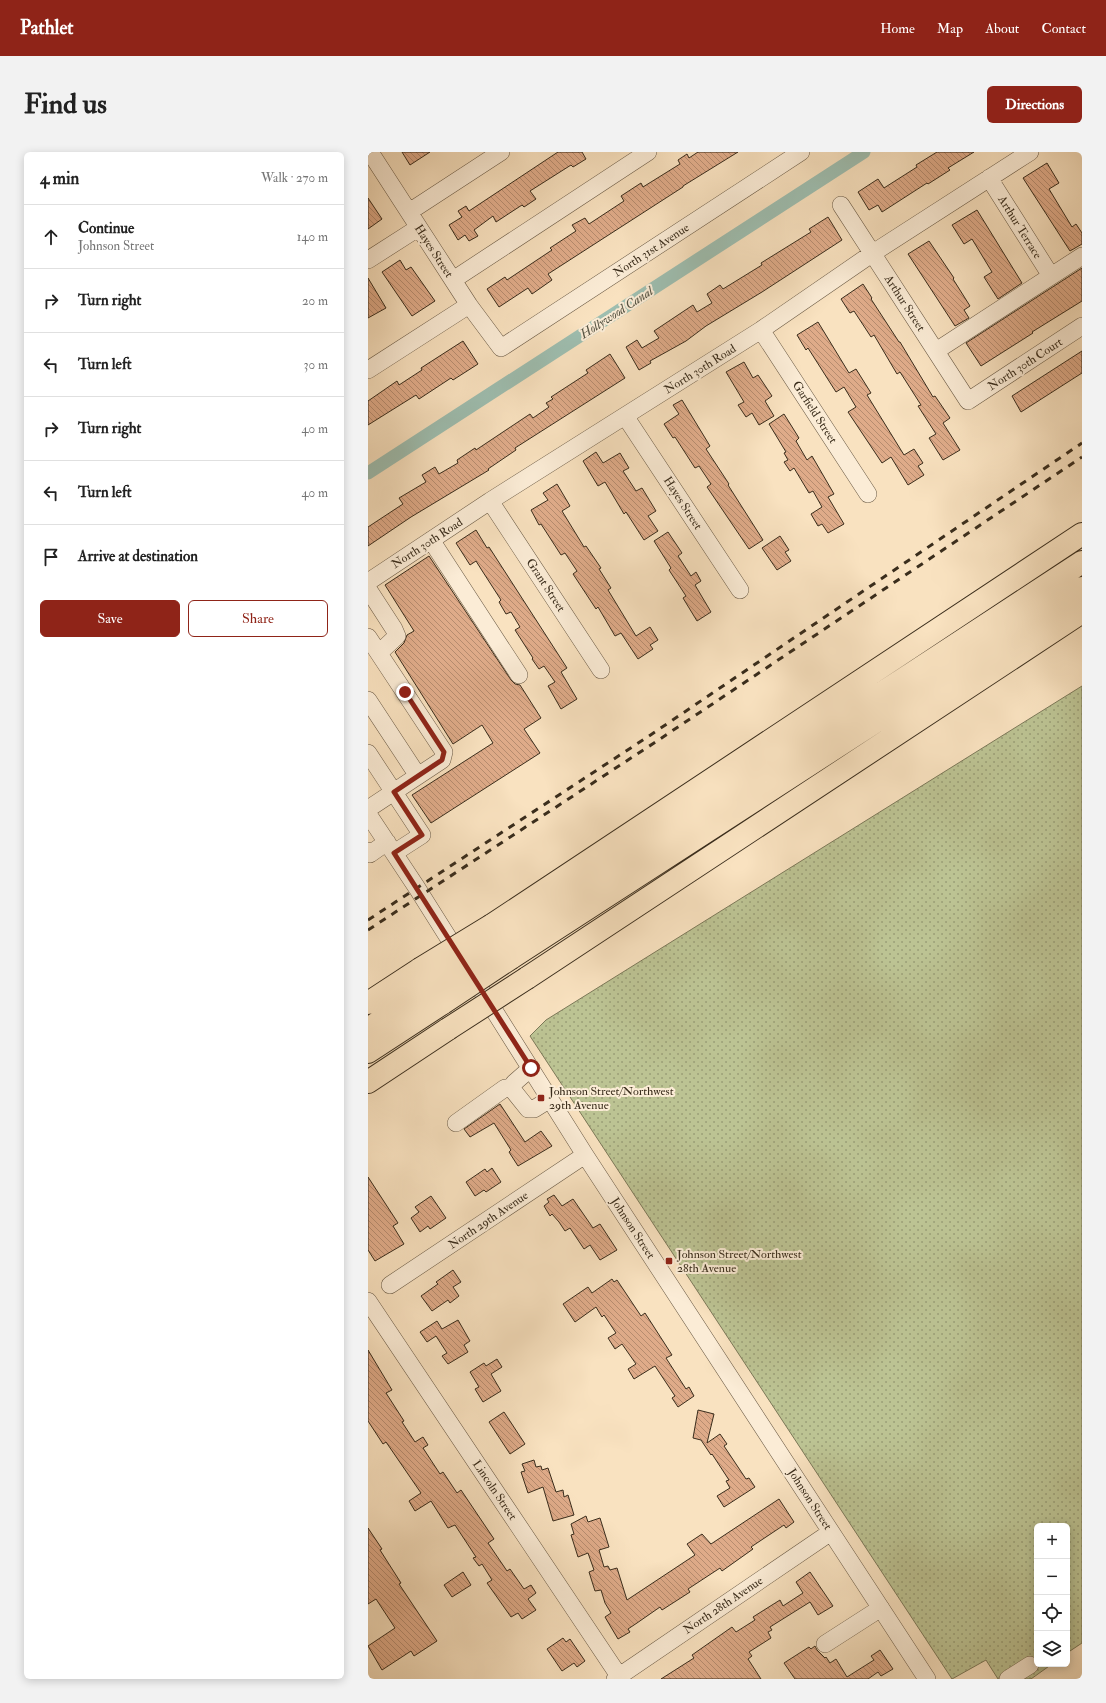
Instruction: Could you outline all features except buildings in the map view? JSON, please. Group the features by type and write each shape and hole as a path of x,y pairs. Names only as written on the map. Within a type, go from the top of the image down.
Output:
{"highway":[{"path":"501,942 1082,534"},
{"path":"368,1029 1082,562"},
{"path":"368,1052 432,986 501,942 1082,588"},
{"path":"368,1082 1082,612"},
{"path":"368,1003 432,986"}],"street":[{"name":"Hayes Street","path":"370,152 469,305 501,348"},
{"path":"409,212 501,152"},
{"path":"453,280 648,152"},
{"name":"North 31st Avenue","path":"501,348 802,152"},
{"name":"North 30th Road","path":"368,582 490,501 762,330 873,253 1030,152"},
{"name":"Arthur Terrace","path":"989,178 1051,276"},
{"name":"Arthur Street","path":"841,206 873,253 968,402"},
{"path":"368,260 418,228"},
{"path":"936,351 1082,256"},
{"path":"368,370 469,305"},
{"name":"North 30th Court","path":"968,402 1082,326"},
{"name":"Garfield Street","path":"762,330 868,494"},
{"name":"Hayes Street","path":"625,416 740,590"},
{"name":"Grant Street","path":"490,501 601,670"},
{"path":"431,540 519,675"},
{"path":"368,589 394,629 396,636 379,653"},
{"path":"368,637 444,752 442,760 368,809"},
{"path":"368,700 418,776"},
{"path":"368,753 422,835 390,848 370,854 368,851"},
{"name":"Johnson Street","path":"368,814 585,1155 927,1679"},
{"path":"512,1089 514,1083 531,1068"},
{"path":"456,1122 505,1088 512,1089 528,1109 534,1109 550,1099"},
{"name":"North 29th Avenue","path":"390,1285 585,1155"},
{"name":"Lincoln Street","path":"368,1301 618,1678"},
{"name":"North 28th Avenue","path":"618,1678 831,1532"},
{"path":"825,1644 881,1608"},
{"path":"1008,1679 1030,1665"}],"green space":[{"path":"1082,686 1082,1643 1070,1651 1070,1523 1034,1523 1034,1667 1048,1667 1031,1679 998,1679 986,1660 952,1679 530,1036 546,1020"}],"waterway":[{"name":"Hollywood Canal","path":"368,473 864,152"}],"railway":[{"path":"368,920 649,736 1082,443"},
{"path":"368,930 654,743 1082,457"}],"place":[{"name":"Johnson Street/Northwest 29th Avenue","path":"541,1098"},
{"name":"Johnson Street/Northwest 28th Avenue","path":"669,1261"}],"route":[{"path":"405,692 444,752 442,760 394,792 422,835 394,853 531,1068"}]}
